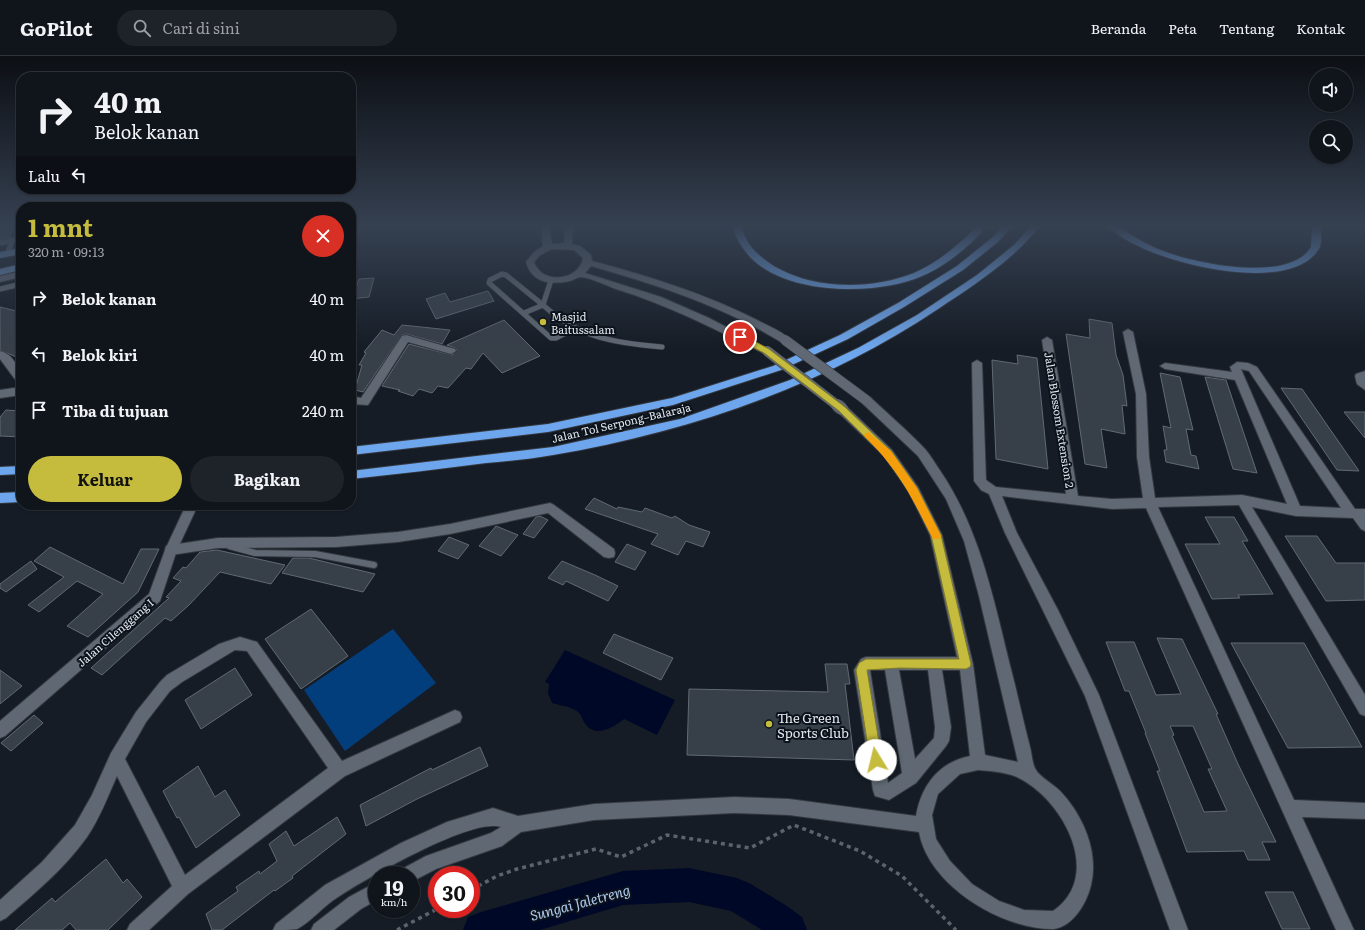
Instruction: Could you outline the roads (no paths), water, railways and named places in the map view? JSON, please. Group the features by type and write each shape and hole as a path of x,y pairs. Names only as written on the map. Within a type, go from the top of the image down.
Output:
{"highway":[{"path":"769,267 789,277 811,283 847,288 873,287 898,282 918,275 930,267"},
{"name":"Jalan Tol Serpong–Balaraja","path":"356,450 548,428 673,401 777,368 844,337 901,305 962,267"},
{"name":"Jalan Tol Serpong–Balaraja","path":"356,474 553,451 682,423 794,383 862,350 920,317 980,277 993,267"},
{"path":"1212,267 1254,271 1283,267"},
{"path":"0,472 16,470"},
{"path":"0,498 16,497"}],"main road":[{"path":"0,272 16,268"}],"street":[{"path":"530,267 541,277 551,280 571,278 580,274 587,267"},
{"path":"604,267 632,274 686,293 742,316 785,340 866,400 922,453 951,497 970,541 984,589 1029,775"},
{"path":"580,274 658,299 706,320 767,351 842,409 888,453 914,490 936,535 966,664 978,762"},
{"path":"0,279 16,275"},
{"path":"1128,332 1141,394 1143,457 1150,502 1288,808 1345,930"},
{"path":"356,401 364,402 406,338 451,351"},
{"name":"Jalan Blossom Extension 2","path":"1046,340 1073,500"},
{"path":"0,354 6,359 16,373"},
{"path":"977,363 980,481 985,487 994,491 1112,504 1242,500 1296,511 1358,514"},
{"path":"1165,366 1239,377"},
{"path":"1296,511 1235,366 1248,366 1253,369 1358,514 1365,526"},
{"path":"1365,374 1360,376 1361,382 1365,386"},
{"path":"0,394 16,392"},
{"path":"994,491 1011,533 1053,614 1092,695 1179,930"},
{"path":"1242,500 1365,709"},
{"path":"171,550 218,543 336,542 398,537 492,521 550,508 609,553"},
{"name":"Jalan Cilenggang I","path":"0,731 155,597 171,550 189,511"},
{"path":"0,912 23,892 74,841 91,816 116,758 138,722 171,681 229,645 244,642 252,646 339,770"},
{"path":"934,664 943,727 941,742 910,777 889,792 881,790 861,670 866,664 934,664 966,664"},
{"path":"891,664 910,777"},
{"path":"136,930 182,888 339,770 455,717"},
{"path":"116,758 182,888"},
{"path":"978,762 1004,764 1029,775 1052,792 1070,815 1082,842 1086,869 1080,895 1066,915 1045,928 1017,928 988,920 962,903 942,879 928,852 924,825 927,800 939,780 956,768 978,762"},
{"path":"282,930 331,892 407,849 447,830 493,816 518,824 594,812 734,805 841,813 924,825"},
{"path":"1288,808 1365,810"},
{"path":"420,868 432,862 496,840 518,824"},
{"path":"320,930 355,903 368,896"}],"lane":[{"path":"573,329 556,338 550,338 489,283 490,280 502,274 506,275 561,322 573,329 600,339 636,345 662,347"},
{"path":"543,306 551,280"},
{"path":"0,289 16,285"},
{"path":"524,313 543,306"},
{"path":"218,543 255,553 315,554 374,565"}],"waterway":[{"name":"Sungai Jaletreng","path":"481,930 623,888 689,885 737,895 775,918 789,930"}],"place":[{"name":"Masjid Baitussalam","path":"543,322"},
{"name":"The Green Sports Club","path":"769,724"}]}
